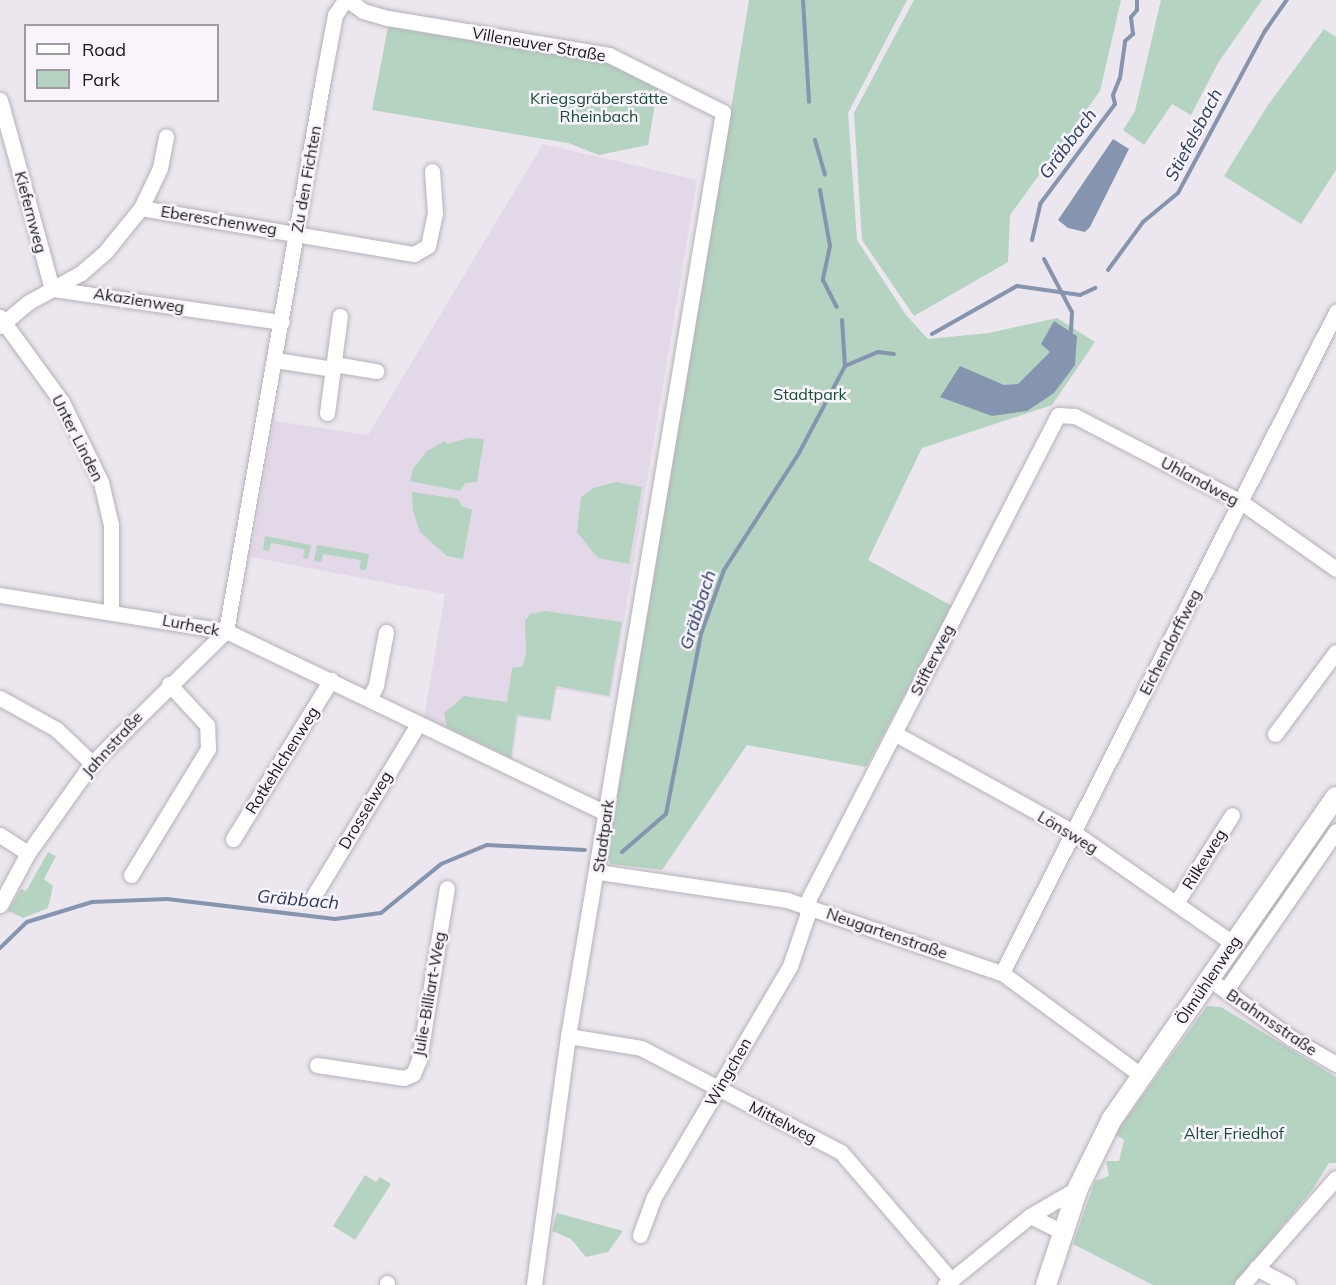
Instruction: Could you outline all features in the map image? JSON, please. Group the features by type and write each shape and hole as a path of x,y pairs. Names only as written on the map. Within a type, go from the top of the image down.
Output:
{"main road":[{"name":"Ölmühlenweg","path":"1046,1285 1078,1188 1112,1119 1336,797"}],"street":[{"name":"Villeneuver Straße","path":"346,0 363,11 388,18 609,55 723,112"},
{"name":"Zu den Fichten","path":"226,631 335,15 346,0"},
{"name":"Kiefernweg","path":"0,100 52,289"},
{"name":"Stadtpark","path":"534,1285 542,1241 568,1036 598,872 723,112"},
{"path":"2,321 27,303 81,273 106,251 141,208 160,168 166,137"},
{"name":"Ebereschenweg","path":"141,208 414,254 423,251 435,213 432,171"},
{"name":"Akazienweg","path":"52,289 282,322"},
{"name":"Eichendorffweg","path":"1002,973 1336,312"},
{"path":"327,413 340,316"},
{"name":"Unter Linden","path":"2,321 62,402 101,482 111,525 111,612"},
{"path":"275,360 376,371"},
{"name":"Uhlandweg","path":"1058,415 1075,416 1241,502 1335,564"},
{"name":"Stifterweg","path":"808,906 829,856 1058,415"},
{"name":"Lurheck","path":"0,595 226,631 606,813"},
{"name":"Jahnstraße","path":"0,905 28,853 92,763 169,684 226,631"},
{"path":"369,699 376,685 386,632"},
{"path":"1275,734 1336,652"},
{"name":"Rotkehlchenweg","path":"233,839 330,680"},
{"path":"131,874 208,749 207,725 169,684"},
{"path":"0,698 56,729 92,763"},
{"name":"Drosselweg","path":"313,897 418,724"},
{"name":"Lönsweg","path":"894,733 1073,832 1233,943"},
{"name":"Rilkeweg","path":"1176,903 1232,815"},
{"name":"Ölmühlenweg","path":"1226,990 1336,831"},
{"path":"0,835 28,853"},
{"name":"Neugartenstraße","path":"598,872 767,896 808,906 1002,973 1142,1076"},
{"name":"Julie-Billiart-Weg","path":"317,1065 404,1078 413,1074 419,1060 447,888"},
{"name":"Wingchen","path":"640,1235 654,1197 790,966 808,906"},
{"name":"Brahmsstraße","path":"1209,979 1291,1038 1336,1064"},
{"name":"Mittelweg","path":"568,1036 641,1048 841,1152 948,1283"},
{"path":"1242,1285 1336,1178"},
{"path":"948,1283 1030,1216 1078,1188"},
{"path":"1030,1216 1064,1232"},
{"path":"1256,1268 1288,1285"}],"shaded area":[{"path":"543,144 697,180 611,698 557,689 551,722 519,717 512,761 424,718 445,594 251,557 274,421 368,435"}],"green space":[{"name":"Stadtpark","path":"749,0 907,0 848,113 857,240 906,315 928,339 989,333 1057,318 1095,342 1052,405 922,448 868,560 952,606 866,767 747,745 662,870 611,864 607,858"},
{"path":"914,0 1121,0 1100,91 1010,215 1008,262 914,316 862,240 854,113"},
{"path":"1161,0 1262,0 1218,63 1191,115 1172,104 1144,145 1123,130 1135,111"},
{"name":"Kriegsgräberstätte Rheinbach","path":"388,27 612,63 658,87 648,145 599,155 568,143 372,110"},
{"path":"1324,29 1336,37 1336,170 1301,224 1224,176 1268,105"},
{"path":"468,438 484,439 477,482 465,483 460,491 410,481 413,469 427,451 445,441 447,444"},
{"path":"616,482 642,487 629,564 598,558 577,532 581,497 593,488"},
{"path":"412,492 458,499 462,506 472,510 463,559 447,556 420,532 413,511"},
{"path":"265,536 311,545 308,559 303,558 304,549 271,543 269,551 263,550"},
{"path":"317,545 369,554 366,570 359,569 361,560 323,554 321,562 314,561"},
{"path":"546,611 622,622 609,696 556,686 550,720 517,715 511,758 447,727 444,713 464,696 507,702 512,668 522,667 526,655 525,621 530,614"},
{"path":"48,852 56,856 44,879 53,886 48,908 23,918 8,911 21,889 26,891"},
{"name":"Alter Friedhof","path":"1207,1006 1221,1007 1336,1077 1336,1163 1329,1163 1312,1190 1234,1285 1153,1285 1073,1244 1095,1181 1109,1176 1106,1161 1119,1161 1124,1140 1115,1134"},
{"path":"365,1175 376,1182 380,1177 391,1184 355,1240 333,1226"},
{"path":"557,1213 623,1231 608,1252 586,1257 571,1239 552,1231"}],"water":[{"path":"1113,139 1129,149 1090,227 1085,232 1068,228 1058,220"},
{"path":"1054,321 1077,336 1075,365 1054,393 1027,411 992,416 940,397 960,366 1004,385 1018,384 1050,352 1041,344"}],"waterway":[{"path":"803,0 809,102"},
{"name":"Gräbbach","path":"1032,240 1040,204 1115,104 1113,95 1120,78 1125,41 1133,34 1131,17 1137,10 1137,0"},
{"name":"Stiefelsbach","path":"1108,270 1143,222 1178,193 1265,31 1287,0"},
{"path":"815,140 825,175"},
{"path":"820,190 830,246 823,280 837,307"},
{"name":"Stiefelsbach","path":"1044,259 1072,312 1071,332"},
{"name":"Gräbbach","path":"932,334 1017,286 1080,295 1095,288"},
{"path":"842,320 845,366"},
{"name":"Gräbbach","path":"622,852 666,814 701,634 724,570 799,453 845,366 878,352 894,354"},
{"name":"Gräbbach","path":"0,948 27,922 92,902 167,899 335,919 381,913 441,864 487,845 585,850"}]}
